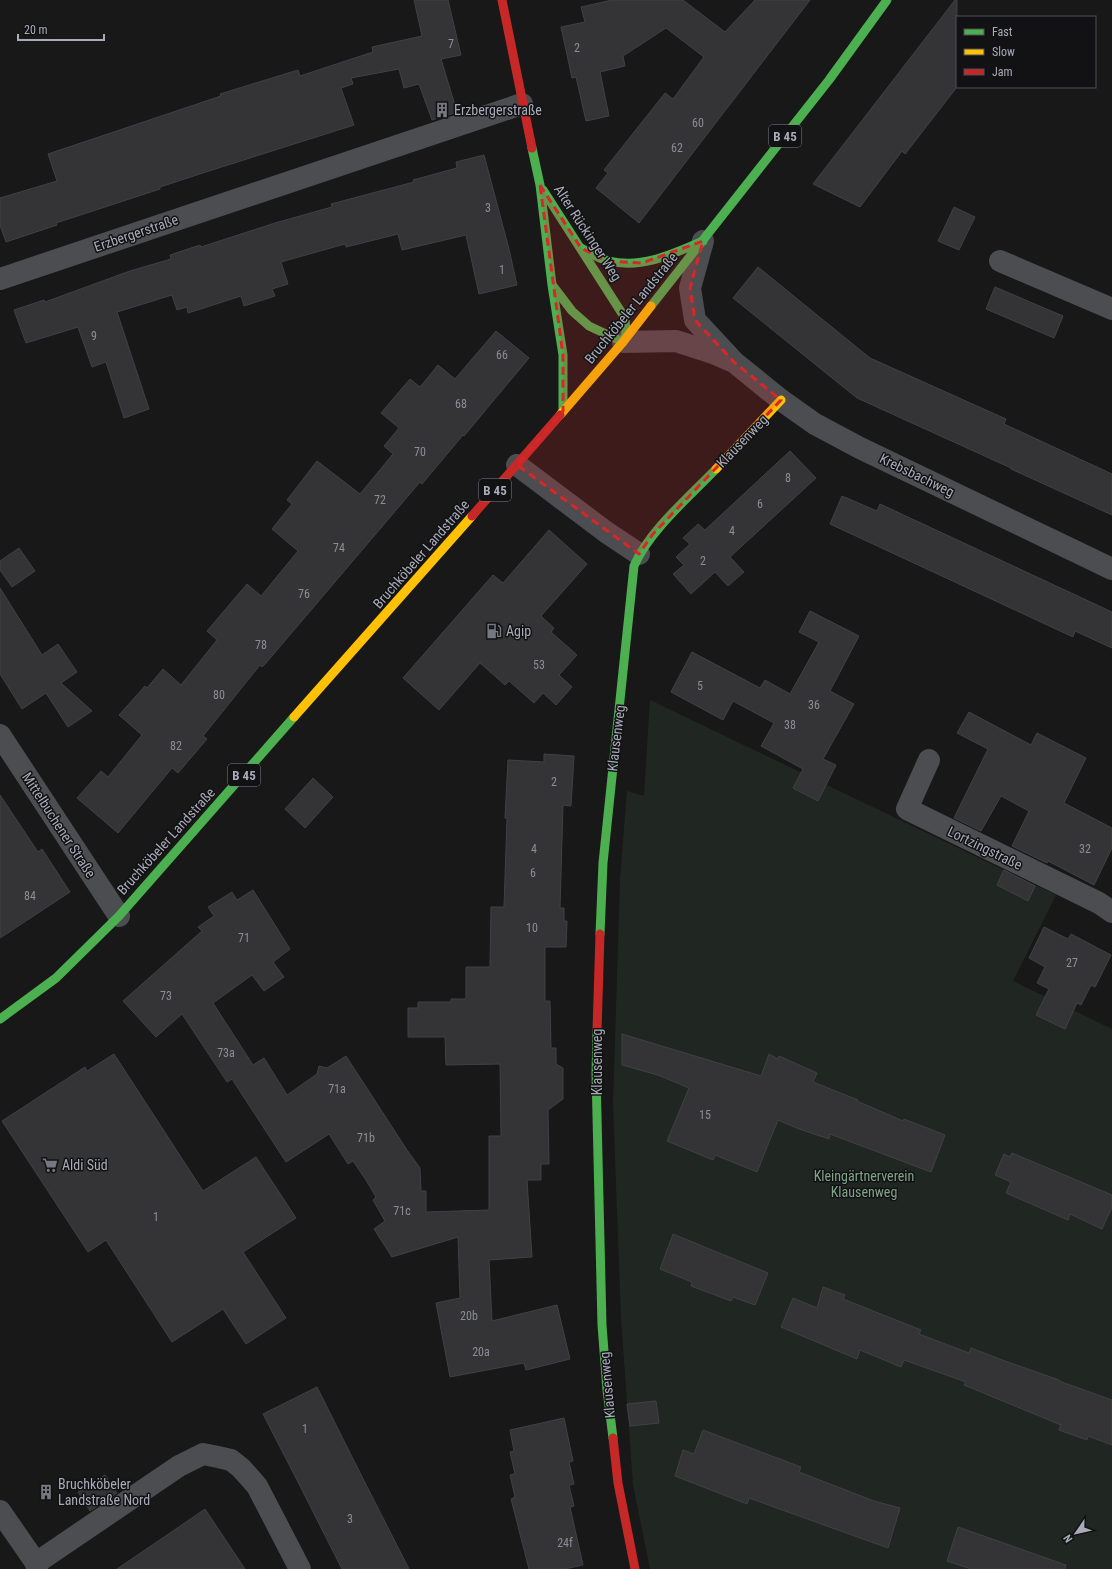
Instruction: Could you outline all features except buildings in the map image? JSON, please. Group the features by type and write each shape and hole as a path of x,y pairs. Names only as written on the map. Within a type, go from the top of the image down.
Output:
{"street":[{"name":"Alter Rückinger Weg","path":"502,0 522,104 540,185 562,355 564,377 563,411"},
{"name":"Bruchköbeler Landstraße","path":"0,1019 56,978 119,916 517,465 623,342 829,80 887,0"},
{"name":"Erzbergerstraße","path":"0,279 522,104"},
{"name":"Alter Rückinger Weg","path":"540,185 624,318 626,337 623,342"},
{"path":"581,248 607,260 620,263 642,263 659,259 703,241"},
{"name":"Krebsbachweg","path":"703,241 690,288 695,320 734,362 781,400 815,424 860,448 1112,569"},
{"path":"1000,261 1112,309"},
{"path":"552,285 572,311 589,326 623,342"},
{"name":"Krebsbachweg","path":"623,342 676,341 713,353 734,362"},
{"name":"Klausenweg","path":"635,1569 618,1483 606,1383 602,1325 596,1074 598,968 604,842 634,566 639,554 653,534 781,400"},
{"path":"517,465 606,532 639,554"},
{"name":"Mittelbuchener Straße","path":"0,735 119,916"},
{"name":"Lortzingstraße","path":"929,760 907,809 1099,903 1112,912"},
{"path":"0,1511 36,1566 179,1466 203,1454 231,1460 250,1476 257,1486 300,1569"}],"highlighted area":[{"path":"540,185 581,248 607,261 642,263 703,241 690,288 695,320 734,362 781,400 653,534 639,554 517,465 563,411 563,355"}],"green space":[{"name":"Kleingärtnerverein Klausenweg","path":"650,700 1056,895 1013,981 1112,1029 1112,1569 650,1569 633,1485 621,1318 613,1103 620,879 627,791 644,796"}],"traffic: fast":[{"path":"651,306 829,80 887,0"},
{"path":"532,148 540,185 552,285 563,355 563,411"},
{"path":"543,190 625,318 626,333 623,342 589,326 572,311 553,286"},
{"path":"581,248 605,260 621,263 633,263 657,259 703,241"},
{"path":"600,934 603,863 634,566 649,540 659,527 716,469"},
{"path":"0,1019 56,978 119,916 294,717"},
{"path":"597,1031 596,1074 602,1325 607,1390 613,1438"}],"traffic: slow":[{"path":"560,415 623,342 651,306"},
{"path":"716,469 781,400"},
{"path":"294,717 472,516"}],"traffic: jam":[{"path":"502,0 532,148"},
{"path":"472,516 560,415"},
{"path":"597,1031 600,934"},
{"path":"613,1438 618,1483 635,1569"}],"place":[{"name":"Erzbergerstraße","path":"442,110"},
{"name":"Agip","path":"494,631"},
{"name":"Aldi Süd","path":"50,1165"},
{"name":"Bruchköbeler Landstraße Nord","path":"46,1492"}]}
